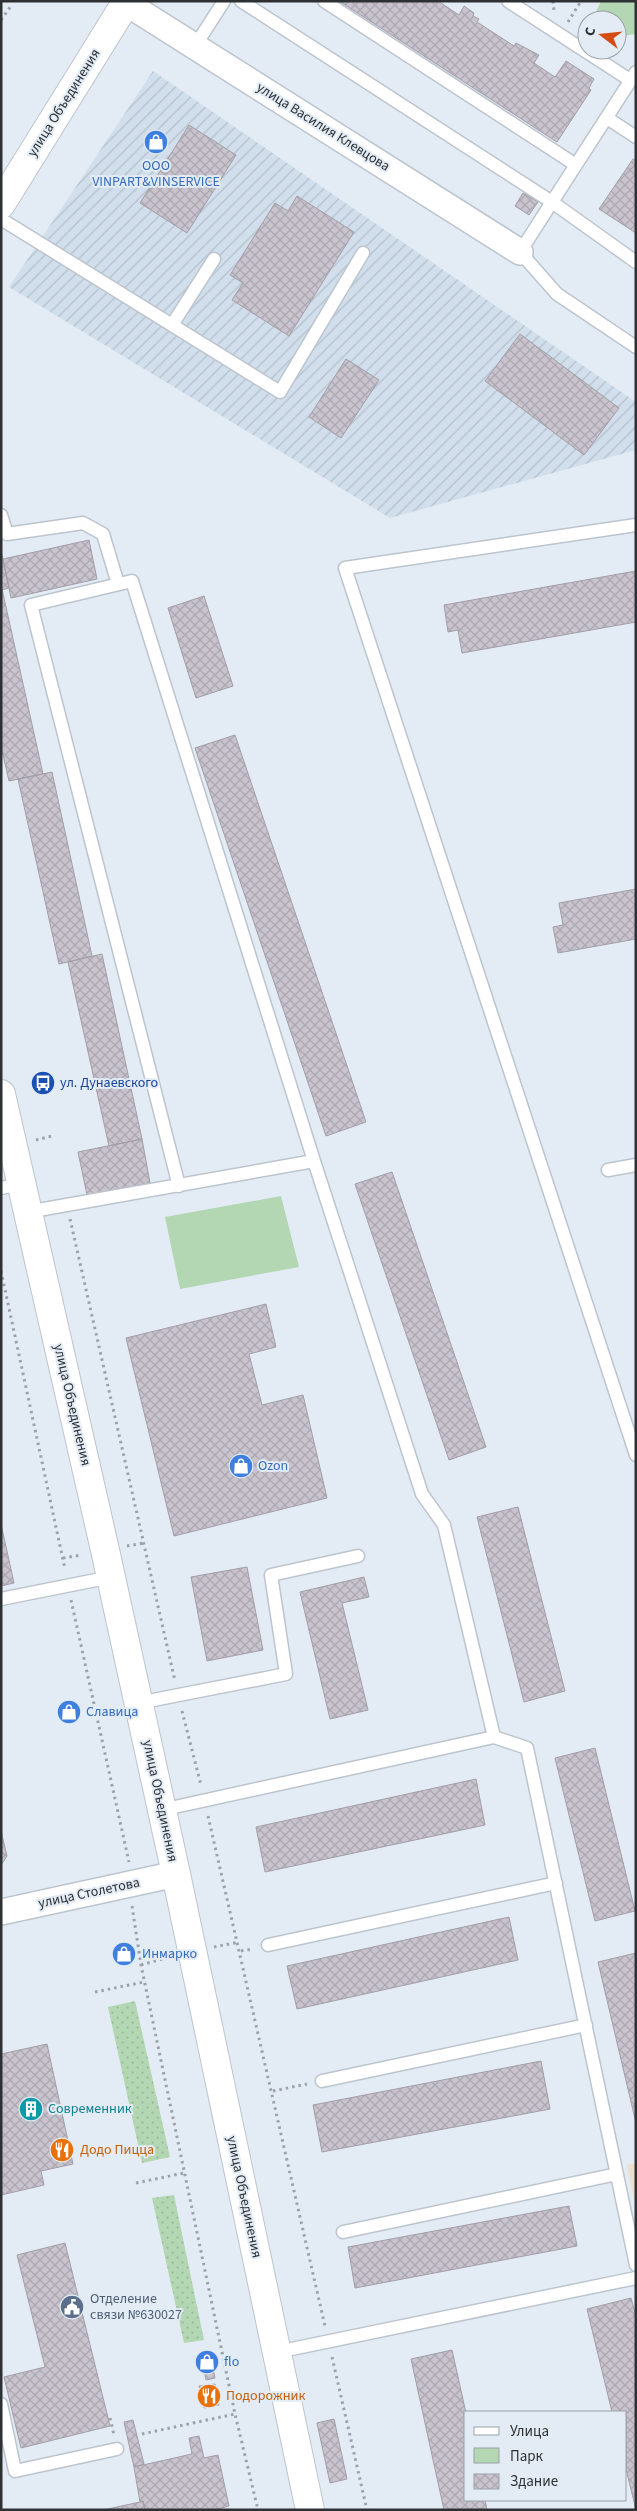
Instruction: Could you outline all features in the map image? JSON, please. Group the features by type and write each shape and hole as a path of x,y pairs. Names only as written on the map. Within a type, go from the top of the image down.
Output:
{"street":[{"name":"улица Василия Клевцова","path":"127,2 520,252"},
{"name":"улица Объединения","path":"1,204 127,2"},
{"name":"улица Объединения","path":"1,1094 11,1186 27,1212 110,1576 176,1874 310,2510"},
{"name":"улица Столетова","path":"1,1912 176,1874"}],"lane":[{"path":"195,46 224,1"},
{"path":"240,1 552,202 636,262"},
{"path":"324,1 576,165"},
{"path":"508,1 560,35 633,76 520,252 557,294 636,347"},
{"path":"607,118 636,137"},
{"path":"1,218 280,392 363,253"},
{"path":"172,325 214,259"},
{"path":"1,515 7,534 83,523 103,534 118,584"},
{"path":"636,525 345,568 636,1455"},
{"path":"179,1186 31,605 132,581 314,1161 422,1494 444,1524 494,1737"},
{"path":"27,1212 314,1161"},
{"path":"608,1170 636,1165"},
{"path":"138,1703 286,1674 271,1575 358,1556"},
{"path":"1,1599 110,1576"},
{"path":"161,1810 494,1737 527,1748 636,2266"},
{"path":"268,1945 556,1883"},
{"path":"322,2081 586,2025"},
{"path":"343,2232 617,2174"},
{"path":"277,2352 636,2278"},
{"path":"1,2404 15,2471 116,2449"}],"path":[{"path":"560,35 581,1"},
{"path":"1,20 10,6"},
{"path":"67,1205 178,1695 205,1801 273,2091 367,2510"},
{"path":"95,1992 144,1982"},
{"path":"273,2091 322,2081"},
{"path":"136,2183 184,2173"},
{"path":"142,2434 235,2414"}],"shaded area":[{"path":"153,71 636,402 636,450 390,518 9,287"},
{"path":"636,2163 636,2209 627,2165"}],"green space":[{"path":"601,1 636,1 636,34 627,35 627,10 597,10"},
{"path":"281,1196 299,1267 180,1289 165,1217"},
{"path":"135,2001 170,2157 142,2163 108,2007"},
{"path":"174,2195 204,2340 184,2343 152,2198"}],"building":[{"path":"339,1 438,1 459,15 464,6 474,13 473,16 479,19 477,22 514,46 516,43 539,55 534,63 555,77 566,61 594,79 589,88 591,90 557,142"},
{"path":"189,125 236,155 187,233 140,203"},
{"path":"633,159 636,161 636,233 599,209"},
{"path":"523,193 538,202 529,215 515,206"},
{"path":"297,196 354,232 289,336 232,300 243,283 230,275 275,203 288,211"},
{"path":"520,334 619,408 584,455 485,381"},
{"path":"346,359 379,380 341,438 309,417"},
{"path":"89,540 97,579 11,598 3,559"},
{"path":"1,551 9,588 1,590"},
{"path":"636,571 636,622 462,653 458,630 448,632 444,605"},
{"path":"2,589 43,774 9,781 1,746"},
{"path":"204,596 233,686 196,698 168,608"},
{"path":"235,735 366,1122 326,1136 195,748"},
{"path":"52,772 92,956 59,964 18,779"},
{"path":"636,889 636,939 558,953 553,927 563,925 559,903"},
{"path":"102,954 142,1139 109,1146 68,962"},
{"path":"142,1139 150,1183 87,1195 78,1152"},
{"path":"392,1172 486,1447 449,1460 355,1184"},
{"path":"266,1304 276,1347 249,1354 262,1405 303,1395 327,1498 174,1536 126,1338"},
{"path":"518,1507 565,1691 524,1702 477,1517"},
{"path":"1,1524 14,1583 1,1586"},
{"path":"247,1567 263,1650 207,1661 191,1577"},
{"path":"364,1577 369,1597 342,1603 368,1710 330,1719 300,1592"},
{"name":"Славица","path":"74,1705 76,1717 65,1719 62,1707"},
{"path":"595,1748 635,1911 595,1921 555,1758"},
{"path":"476,1779 485,1825 265,1872 256,1827"},
{"path":"1,1831 7,1856 1,1865"},
{"path":"509,1917 518,1960 297,2009 287,1966"},
{"name":"Инмарко","path":"129,1947 131,1959 119,1961 117,1949"},
{"path":"636,1953 636,2123 598,1962"},
{"name":"Современник","path":"47,2044 73,2164 41,2171 44,2185 1,2195 1,2054"},
{"path":"541,2061 550,2109 322,2152 313,2105"},
{"path":"569,2206 577,2246 355,2288 348,2247"},
{"path":"65,2243 110,2426 21,2448 4,2377 45,2367 17,2255"},
{"path":"631,2298 636,2316 636,2510 627,2473 627,2411 612,2411 587,2309"},
{"path":"452,2350 466,2411 464,2411 464,2501 485,2501 487,2510 444,2510 411,2359"},
{"name":"flo","path":"210,2357 212,2365 204,2367 202,2359"},
{"path":"213,2368 215,2378 206,2380 204,2370"},
{"name":"Подорожник","path":"215,2384 219,2405 204,2408 199,2386"},
{"path":"334,2419 347,2479 330,2483 317,2423"},
{"path":"133,2420 144,2464 134,2467 124,2422"},
{"path":"199,2436 204,2458 218,2455 229,2506 214,2510 145,2510 143,2501 140,2502 134,2467 192,2454 189,2438"},
{"path":"143,2501 145,2510 103,2510 140,2502"}],"place":[{"name":"ООО VINPART&VINSERVICE","path":"156,142"},
{"name":"ул. Дунаевского","path":"43,1083"},
{"name":"Ozon","path":"241,1466"},
{"name":"Славица","path":"69,1712"},
{"name":"Инмарко","path":"124,1954"},
{"name":"Современник","path":"31,2109"},
{"name":"Додо Пицца","path":"62,2150"},
{"name":"Отделение связи №630027","path":"72,2307"},
{"name":"flo","path":"207,2362"},
{"name":"Подорожник","path":"209,2396"}]}
